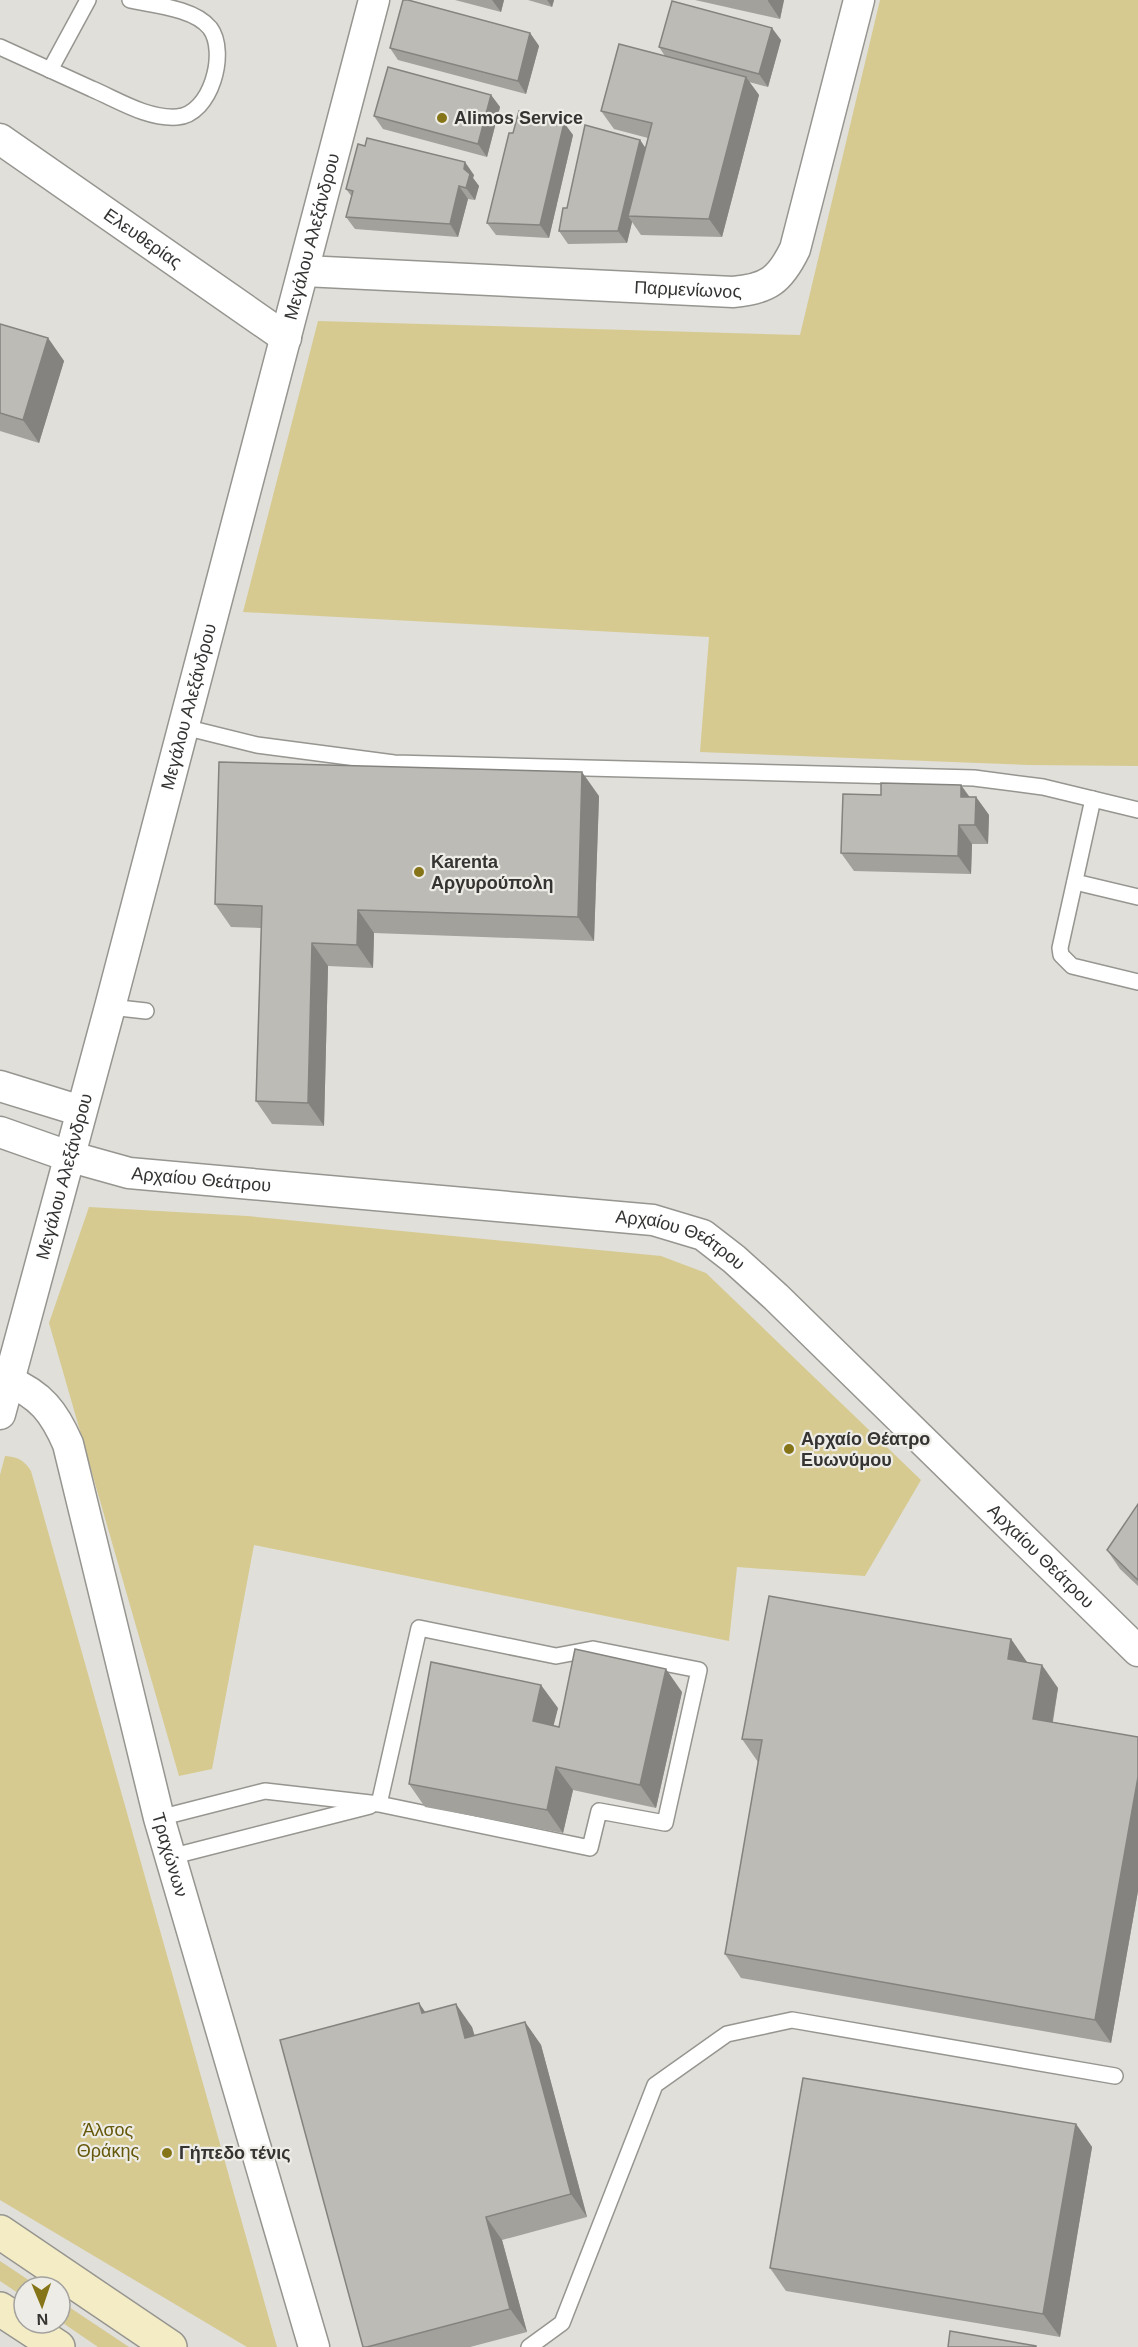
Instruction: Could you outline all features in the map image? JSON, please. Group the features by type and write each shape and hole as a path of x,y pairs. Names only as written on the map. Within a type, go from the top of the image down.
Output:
{"street":[{"name":"Μεγάλου Αλεξάνδρου","path":"0,1414 184,728 374,0"},
{"name":"Παρμενίωνος","path":"304,271 733,292 754,290 772,282 786,268 795,249 859,0"},
{"name":"Ελευθερίας","path":"0,139 286,338"},
{"path":"0,1086 81,1111"},
{"name":"Αρχαίου Θεάτρου","path":"0,1132 68,1156 129,1173 653,1220 703,1235 776,1297 1138,1651"},
{"name":"Τραχώνων","path":"8,1381 28,1390 45,1404 58,1422 68,1444 159,1818 314,2347"},
{"path":"0,2232 170,2347"},
{"path":"0,2309 58,2347"}],"lane":[{"path":"50,70 88,0"},
{"path":"0,47 148,114 177,117 194,112 210,93 218,54 210,29 189,13 130,0"},
{"path":"184,728 257,745 394,763 974,778 1043,787 1138,810"},
{"path":"1093,799 1060,948 1061,955 1072,966 1138,982"},
{"path":"1075,882 1138,897"},
{"path":"110,1007 146,1011"},
{"path":"159,1818 265,1791 379,1804 590,1848 599,1811 665,1823 699,1670 593,1649 556,1656 419,1628 379,1804"},
{"path":"170,1857 379,1804"},
{"path":"529,2347 562,2323 655,2085 728,2034 792,2020 1115,2076"}],"green space":[{"path":"880,0 1138,0 1138,766 1029,765 700,752 709,637 243,612 318,321 800,335"},
{"path":"89,1207 247,1216 661,1256 706,1273 921,1480 865,1576 737,1567 729,1641 254,1545 212,1769 179,1776 49,1323"},
{"name":"Άλσος Θράκης","path":"5,1456 20,1460 31,1471 277,2347 247,2347 0,2200 0,1475"},
{"path":"0,2261 21,2275 12,2275 12,2289 0,2281"},
{"path":"72,2309 129,2347 98,2347 72,2329"}],"building":[{"path":"403,0 530,33 518,81 390,48"},
{"path":"672,1 772,28 759,74 659,47"},
{"path":"619,44 746,77 709,219 628,216 652,123 601,111"},
{"name":"Alimos Service","path":"388,67 491,95 478,144 374,116"},
{"path":"519,111 564,123 540,225 487,223 509,133 513,133"},
{"path":"585,125 640,140 618,231 559,231 563,208 567,208"},
{"path":"367,138 465,162 464,169 470,174 466,188 459,186 450,224 346,217 353,191 346,189 358,144 365,146"},
{"path":"0,324 48,338 23,420 0,413"},
{"path":"219,762 582,772 578,917 358,910 357,945 312,943 308,1103 256,1101 262,906 215,904"},
{"path":"881,783 961,785 961,797 976,797 975,825 959,825 958,856 841,853 843,794 881,795"},
{"path":"1138,1504 1138,1580 1107,1550"},
{"path":"769,1596 1011,1639 1008,1659 1042,1665 1033,1719 1138,1737 1138,1777 1095,2020 725,1954 762,1740 742,1739"},
{"path":"575,1649 666,1669 640,1785 556,1767 547,1810 409,1784 431,1662 541,1685 533,1721 559,1727"},
{"path":"419,2003 422,2013 456,2004 465,2038 525,2022 571,2194 486,2217 510,2309 363,2347 280,2040"},
{"path":"803,2078 1076,2124 1043,2314 770,2268"},
{"path":"950,2331 1036,2346 1036,2347 948,2347"}],"place":[{"name":"Alimos Service","path":"442,118"},
{"name":"Karenta Αργυρούπολη","path":"419,872"},
{"name":"Αρχαίο Θέατρο Ευωνύμου","path":"789,1449"},
{"name":"Γήπεδο τένις","path":"167,2153"}]}
